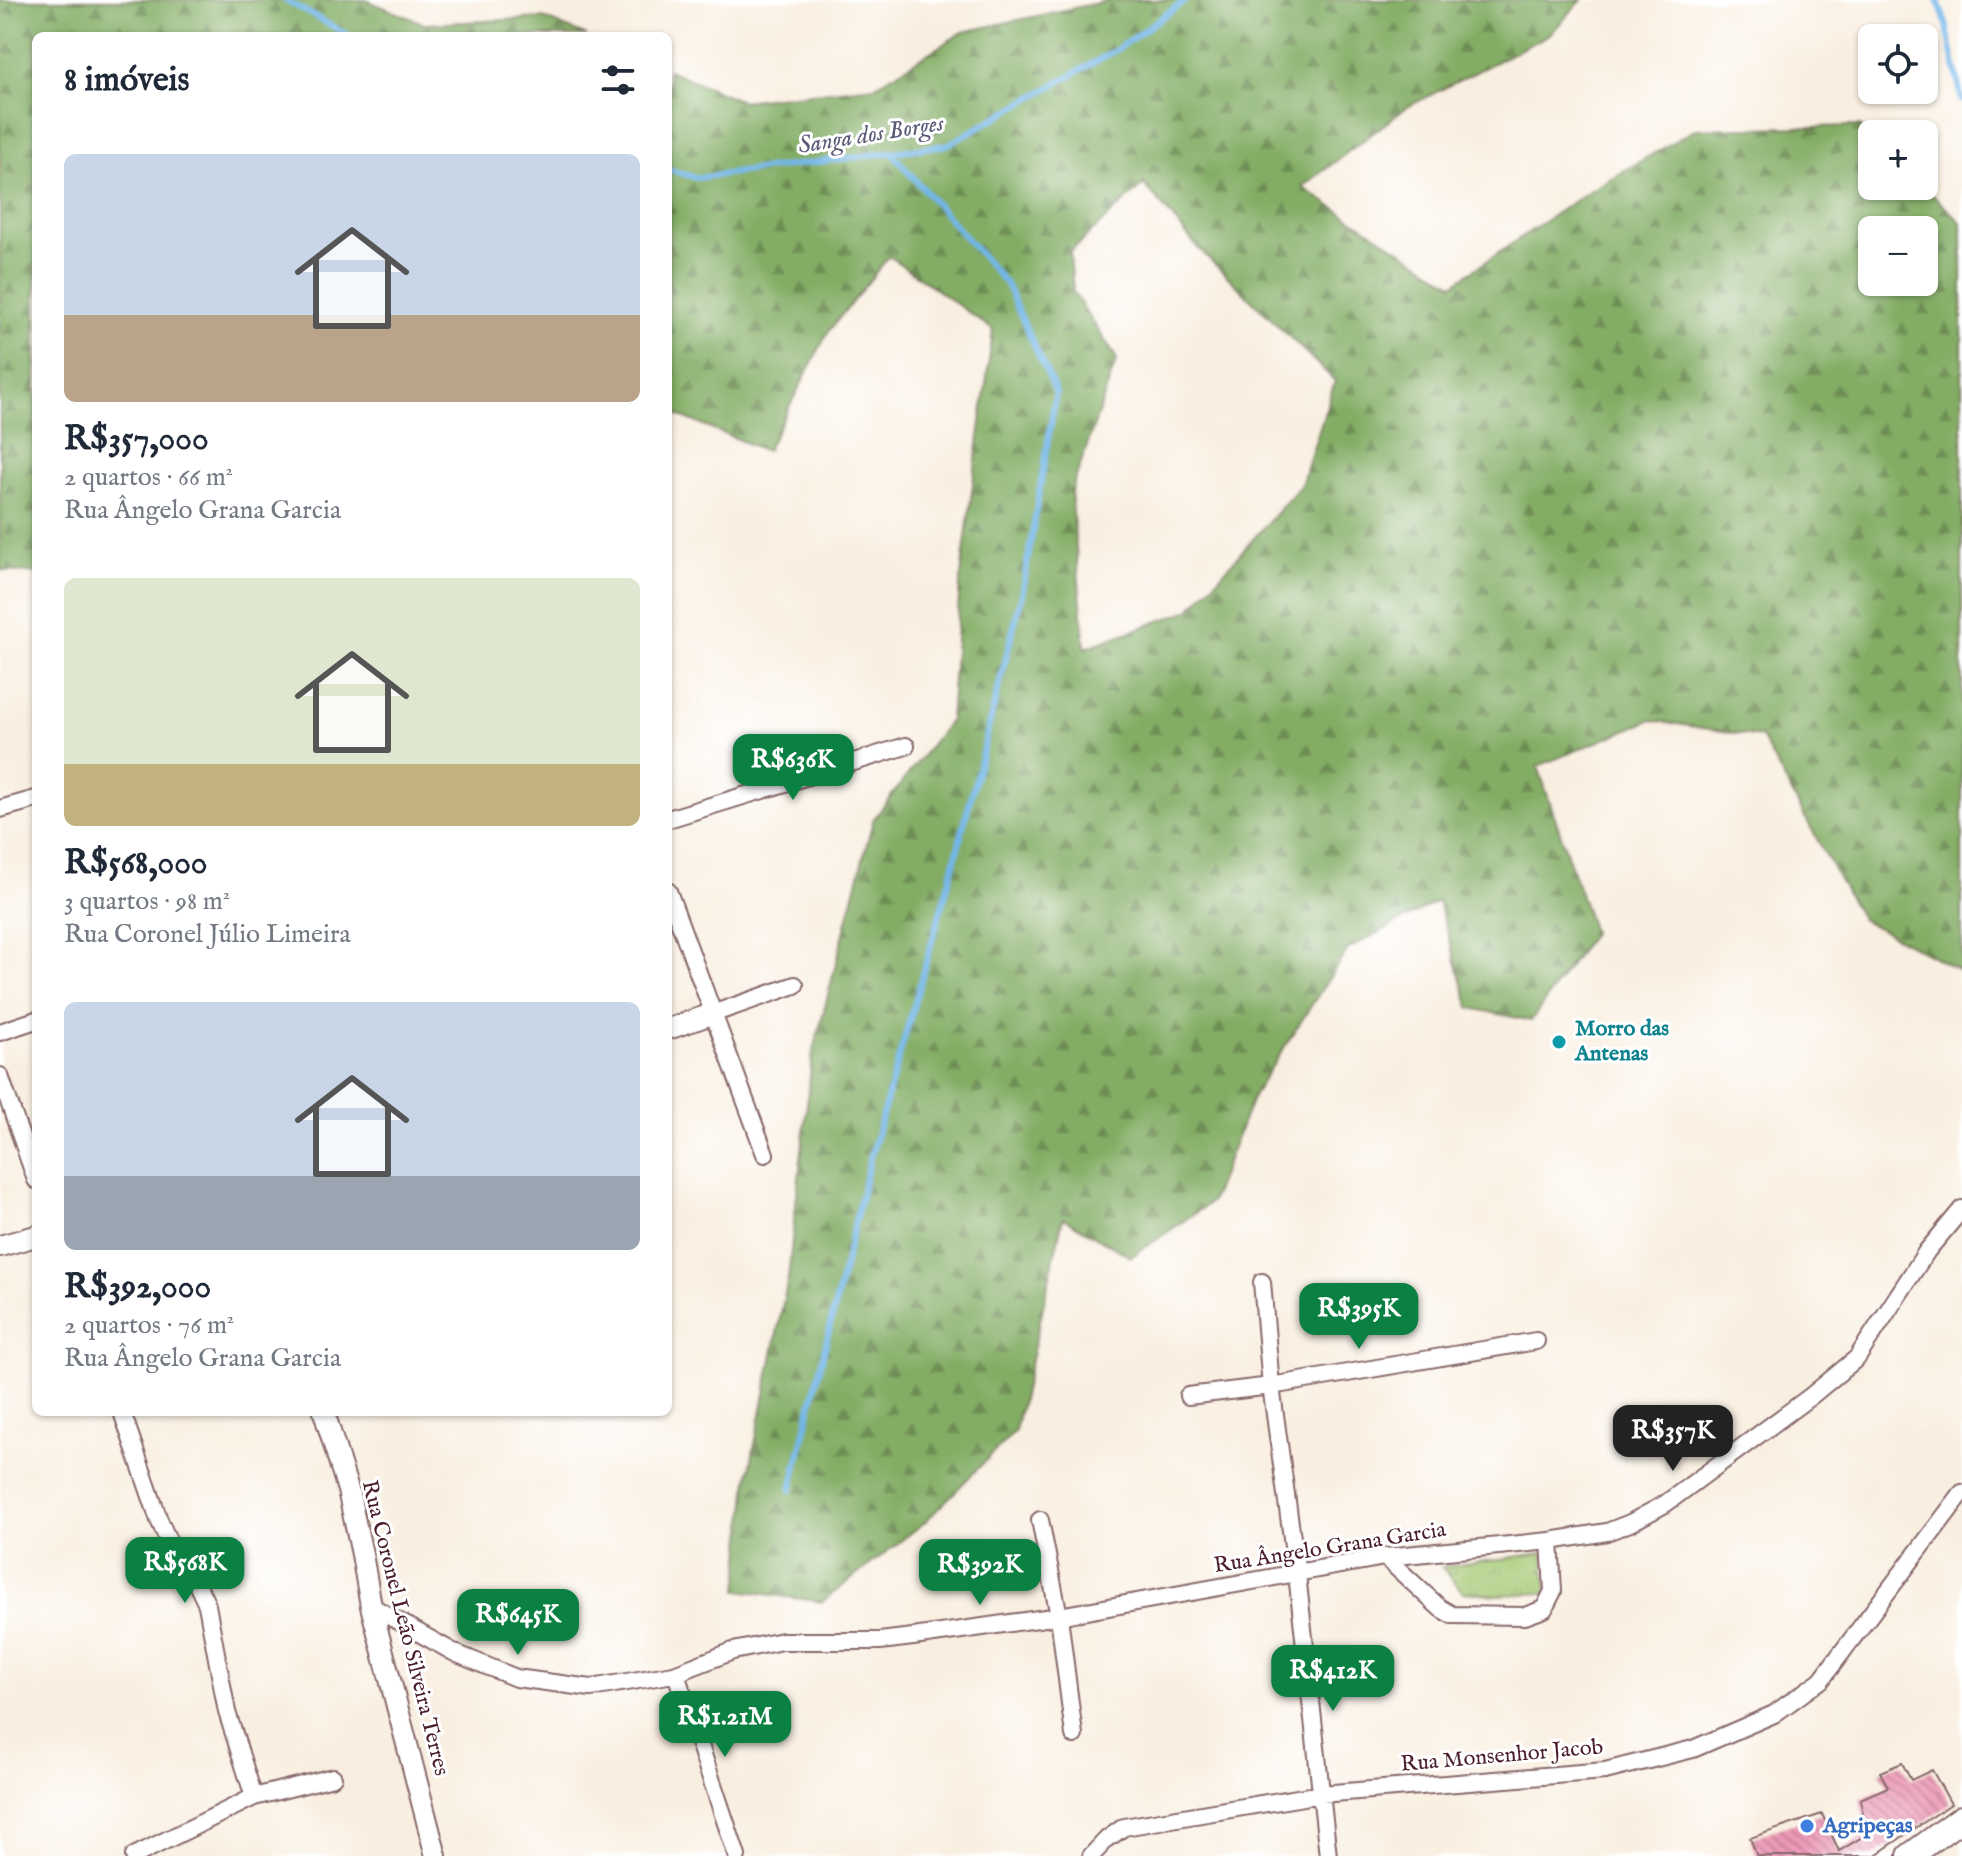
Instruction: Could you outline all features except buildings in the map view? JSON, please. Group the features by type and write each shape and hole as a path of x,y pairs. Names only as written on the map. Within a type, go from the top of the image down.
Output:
{"main road":[{"path":"1910,1856 1962,1818"}],"street":[{"path":"672,818 906,746"},
{"path":"0,809 32,800"},
{"path":"672,902 765,1154"},
{"path":"672,1028 795,985"},
{"path":"0,1032 32,1021"},
{"path":"0,1076 32,1168"},
{"name":"Rua Ângelo Grana Garcia","path":"371,1606 455,1653 516,1678 591,1688 676,1674 733,1651 782,1641 880,1641 1059,1616 1385,1557 1550,1541 1607,1532 1665,1504 1811,1396 1857,1358 1927,1251 1962,1209"},
{"path":"0,1246 32,1237"},
{"path":"1262,1282 1271,1386 1297,1574 1328,1856"},
{"path":"1188,1396 1271,1386 1536,1341"},
{"path":"123,1416 159,1520 171,1547 197,1584 207,1605 227,1712 254,1797"},
{"name":"Rua Coronel Leão Silveira Terres","path":"325,1416 348,1490 371,1606 436,1856"},
{"name":"Rua Monsenhor Jacob","path":"1091,1856 1124,1827 1321,1794 1605,1771 1693,1749 1774,1714 1821,1680 1962,1493"},
{"path":"1040,1520 1059,1616 1074,1735"},
{"path":"1385,1557 1440,1608 1452,1615 1525,1616 1544,1609 1553,1591 1550,1541"},
{"path":"676,1674 737,1856"},
{"path":"134,1856 254,1797 333,1777"}],"green space":[{"path":"0,0 366,0 425,24 543,18 577,32 32,32 32,574 0,570"},
{"path":"1111,0 1582,0 1550,34 1407,107 1302,187 1453,284 1589,191 1696,129 1858,126 1858,200 1938,200 1962,223 1962,972 1861,919 1761,737 1651,720 1538,766 1593,932 1531,1021 1470,1008 1438,901 1348,949 1254,1094 1211,1202 1131,1257 1063,1218 1015,1431 925,1522 822,1602 738,1590 748,1479 788,1278 812,1057 873,820 950,720 960,583 993,330 889,256 828,332 766,451 672,413 672,72 741,101 875,86 963,32","holes":["1144,184 1198,248 1335,381 1301,485 1190,610 1085,648 1071,492 1117,359 1073,292 1070,252"]},
{"path":"1544,1553 1547,1589 1544,1593 1499,1595 1463,1592 1442,1567"}],"waterway":[{"name":"Sanga dos Borges","path":"285,0 343,32"},
{"name":"Sanga dos Borges","path":"672,170 696,178 947,145 1116,50 1186,0"},
{"path":"1938,0 1947,27 1962,101"},
{"path":"791,1490 870,1158 953,868 1022,594 1056,393 1006,284 891,152"}],"place":[{"name":"Morro das Antenas","path":"1559,1042"},
{"name":"Agripeças","path":"1807,1826"}]}
